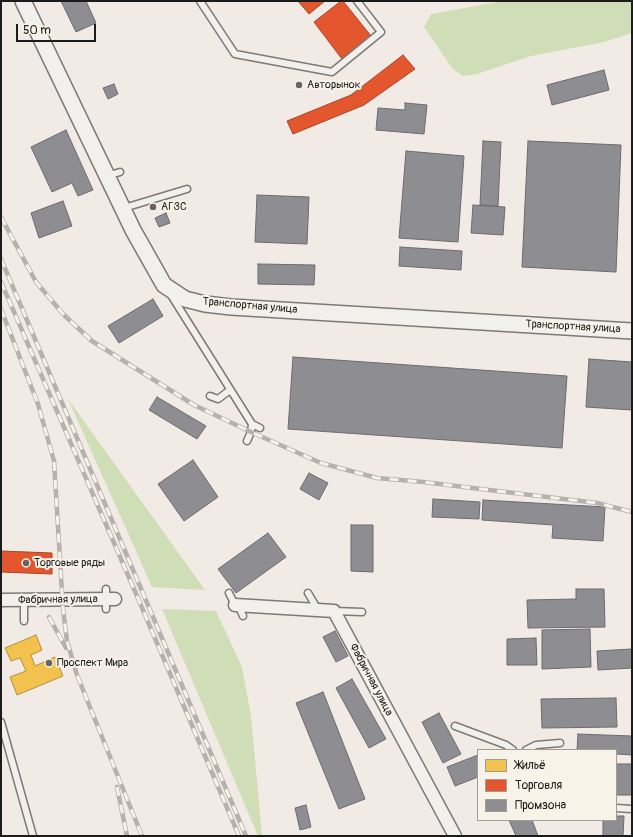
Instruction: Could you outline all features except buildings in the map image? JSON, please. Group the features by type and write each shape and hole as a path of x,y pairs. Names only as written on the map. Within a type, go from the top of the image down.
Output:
{"street":[{"name":"Транспортная улица","path":"27,2 110,175 122,209 164,285 185,299 205,304 231,307 632,330"},
{"name":"Фабричная улица","path":"1,600 108,599"},
{"path":"238,609 334,611"},
{"name":"Фабричная улица","path":"334,611 395,720 455,836"}],"lane":[{"path":"200,1 234,54 332,72 381,32 357,1"},
{"path":"122,209 187,189"},
{"path":"164,285 252,424 260,428"},
{"path":"210,396 218,399 230,390"},
{"path":"247,441 251,432 252,424"},
{"path":"308,592 318,610"},
{"path":"229,593 238,609"},
{"path":"24,600 24,621"},
{"path":"334,611 362,612"},
{"path":"1,722 33,836"},
{"path":"455,726 506,745 512,749"},
{"path":"528,749 536,745 560,743"},
{"path":"617,808 632,809"}],"green space":[{"path":"503,1 632,1 632,33 604,42 531,56 477,74 463,76 452,68 424,27 431,14"},
{"path":"68,399 205,590 152,587"},
{"path":"162,609 216,611 242,667 251,716 262,836 258,836"}],"railway":[{"path":"1,217 36,282 64,315 92,341 194,405 251,432 321,463 377,478 423,482 597,503 632,512"},
{"path":"1,259 246,836"},
{"path":"1,282 239,836"},
{"path":"1,309 38,404 54,461 63,609 67,641 77,675 142,836"},
{"path":"49,617 66,648"},
{"path":"117,787 127,836"}],"place":[{"name":"Авторынок","path":"299,85"},
{"name":"АГЗС","path":"153,207"},
{"name":"Торговые ряды","path":"26,563"},
{"name":"Проспект Мира","path":"49,663"}]}
